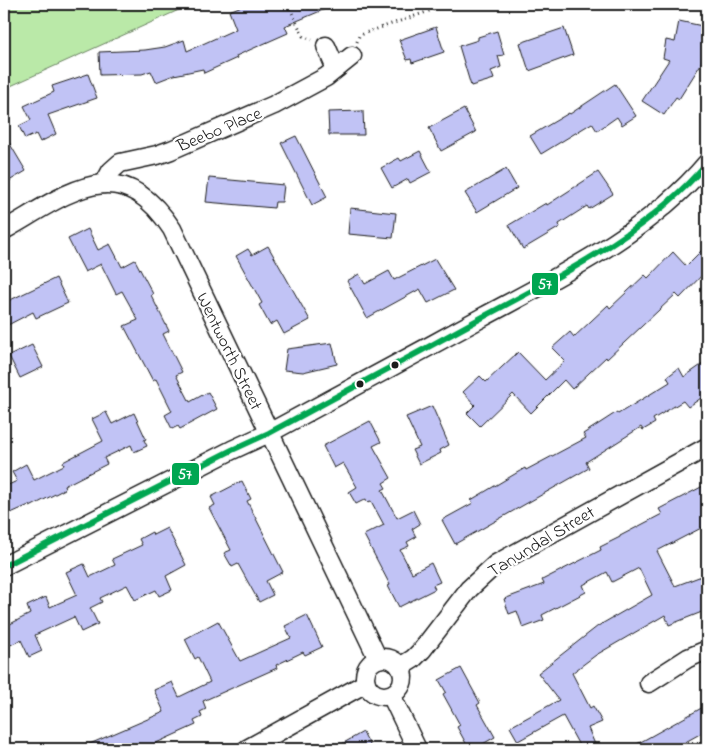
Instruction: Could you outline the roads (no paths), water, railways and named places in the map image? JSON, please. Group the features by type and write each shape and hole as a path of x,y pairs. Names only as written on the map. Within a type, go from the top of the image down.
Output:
{"street":[{"path":"326,46 336,69"},
{"name":"Beebo Place","path":"104,184 111,171 120,163 157,155 274,105 326,77 352,56"},
{"path":"4,566 232,450 270,433 547,283 615,243 636,228 671,200 707,163"},
{"name":"Wentworth Street","path":"4,230 81,188 104,184 131,188 141,193 158,208 172,229 378,659"},
{"name":"Tanundal Street","path":"400,668 422,650 469,589 496,564 707,447"},
{"path":"649,684 688,658 707,650"},
{"path":"388,658 394,661 400,668 403,676 399,688 391,695 377,695 371,692 366,683 366,669 378,659 388,658"},
{"path":"247,749 366,683"},
{"path":"391,695 416,749"}]}
